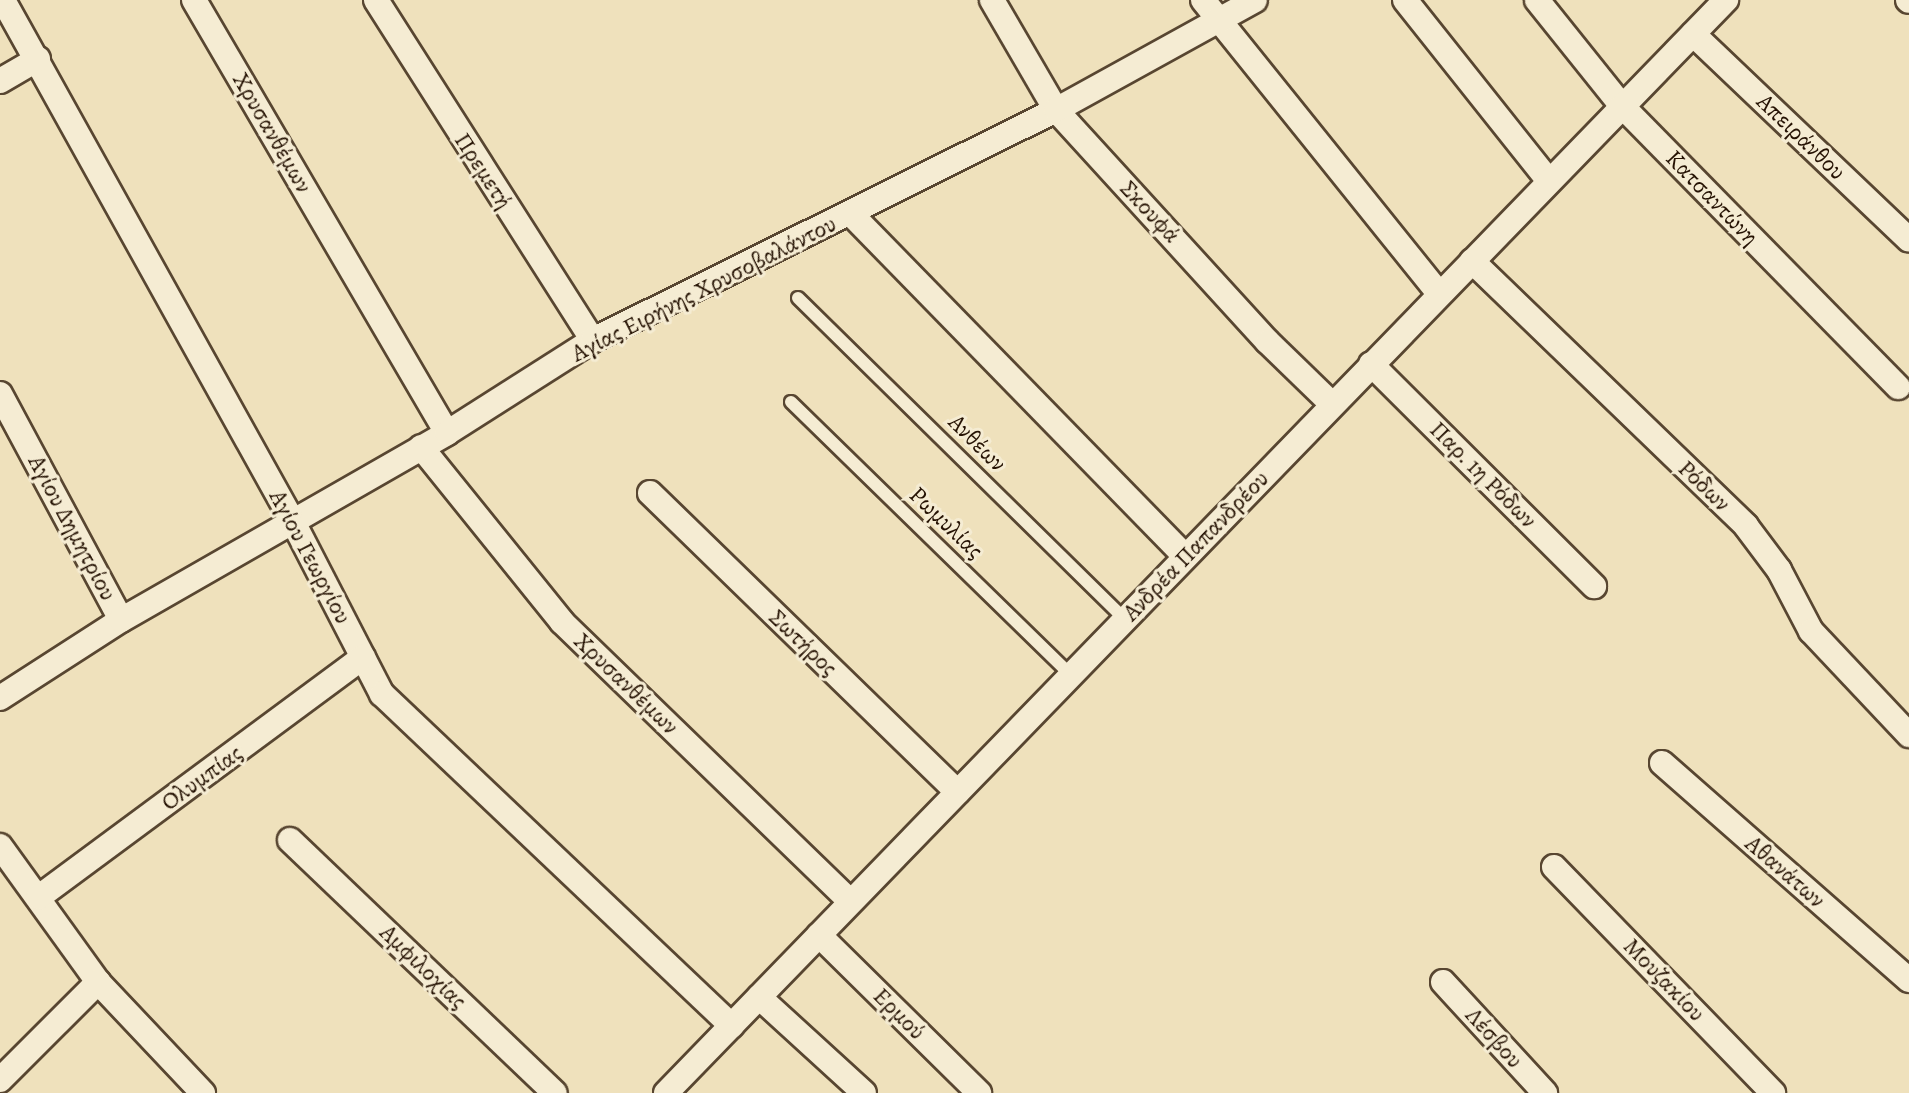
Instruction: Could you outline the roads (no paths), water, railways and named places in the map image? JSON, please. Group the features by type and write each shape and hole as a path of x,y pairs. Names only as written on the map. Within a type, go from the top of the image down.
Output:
{"street":[{"name":"Αγίου Γεωργίου","path":"3,0 292,520 382,694 732,1026"},
{"name":"Χρυσανθέμων","path":"194,0 447,433"},
{"name":"Πρεμετή","path":"376,0 593,340"},
{"name":"Σκουφά","path":"992,0 1056,110 1268,342 1332,404"},
{"path":"1203,0 1439,294"},
{"name":"Αγίας Ειρήνης Χρυσοβαλάντου","path":"0,698 121,620 447,433 593,340 852,215 1056,110 1255,0"},
{"path":"1405,0 1549,181"},
{"name":"Κατσαντώνη","path":"1537,0 1622,106 1898,387"},
{"name":"Ανδρέα Παπανδρέου","path":"666,1093 1726,0"},
{"name":"Απειράνθου","path":"1693,34 1909,240"},
{"path":"0,81 38,59"},
{"path":"852,215 1185,556"},
{"name":"Ρόδων","path":"1472,261 1746,526 1779,570 1811,631 1909,735"},
{"name":"Παρ. 1η Ρόδων","path":"1371,364 1594,586"},
{"name":"Αγίου Δημητρίου","path":"0,394 121,620"},
{"name":"Χρυσανθέμων","path":"421,447 562,622 851,902"},
{"name":"Σωτήρος","path":"650,493 957,792"},
{"name":"Ολυμπίας","path":"39,897 363,657"},
{"name":"Αθανάτων","path":"1662,763 1909,980"},
{"name":"Αμφιλοχίας","path":"290,840 555,1093"},
{"path":"0,846 98,982 203,1093"},
{"name":"Μουζακίου","path":"1554,867 1773,1093"},
{"name":"Ερμού","path":"819,935 979,1093"},
{"path":"0,1080 98,982"},
{"name":"Λέσβου","path":"1443,982 1545,1093"},
{"path":"759,997 864,1093"}],"lane":[{"name":"Ανθέων","path":"798,298 1125,619"},
{"name":"Ρωμυλίας","path":"791,402 1071,675"}]}
